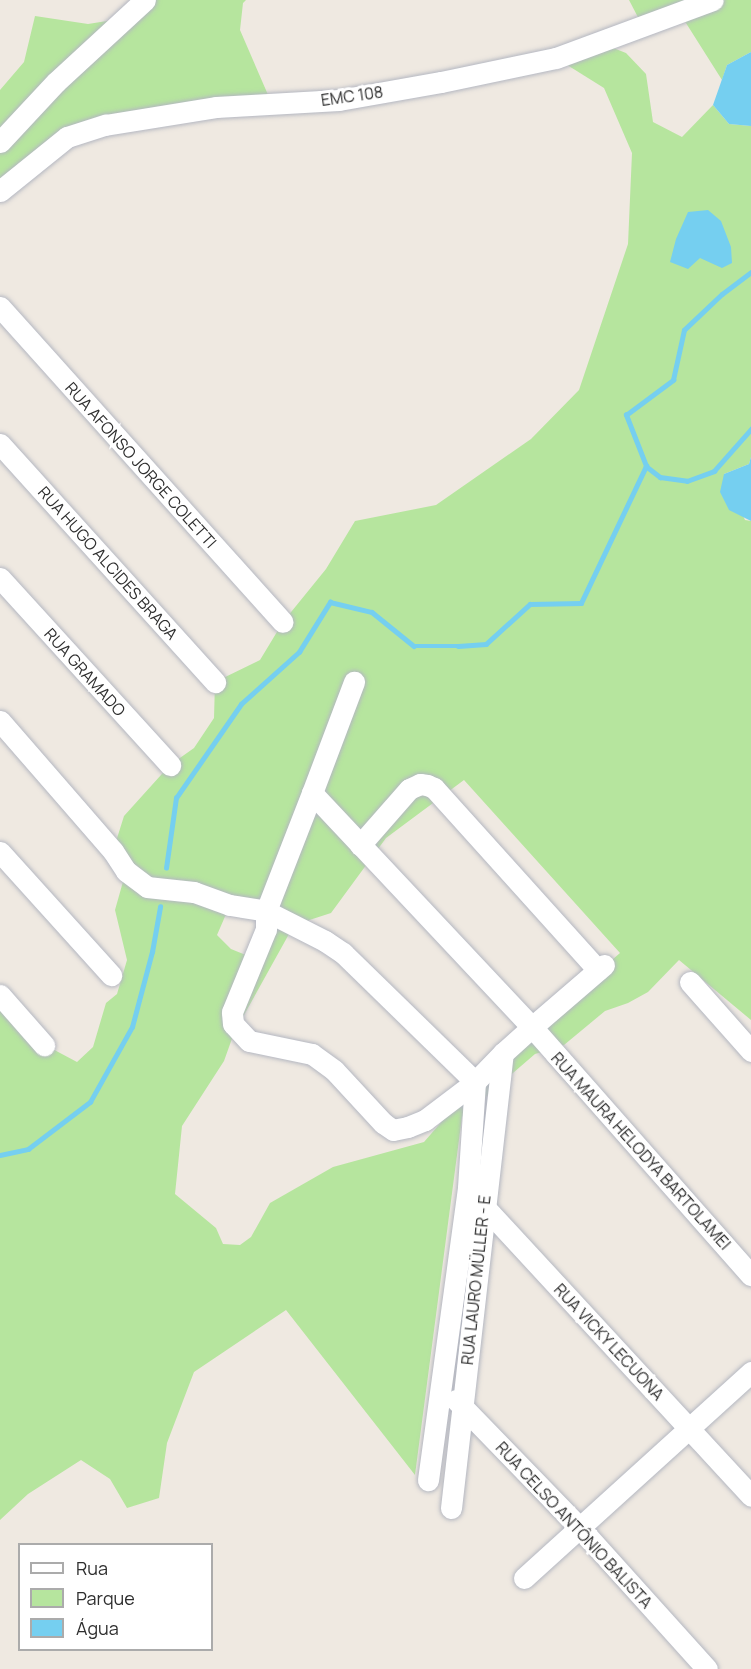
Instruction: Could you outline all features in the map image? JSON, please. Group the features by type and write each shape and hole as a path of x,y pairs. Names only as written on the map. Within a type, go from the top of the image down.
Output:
{"street":[{"path":"0,142 56,82 145,0"},
{"name":"EMC 108","path":"0,191 67,137 105,126 216,106 339,100 441,82 556,58 713,0"},
{"name":"RUA AFONSO JORGE COLETTI","path":"0,307 283,622"},
{"name":"RUA HUGO ALCIDES BRAGA","path":"0,444 215,682"},
{"name":"RUA GRAMADO","path":"0,578 170,765"},
{"path":"354,682 266,911 266,929 232,1012 233,1024 249,1041 312,1054 334,1070 383,1124 393,1130 425,1120 475,1082 503,1053 601,968 434,788 420,784 409,789 360,845"},
{"path":"0,721 113,851 126,871 147,887 194,892 230,905 266,911 342,953 475,1082"},
{"name":"RUA MAURA HELODYA BARTOLAMEI","path":"312,793 532,1027 751,1275"},
{"path":"0,852 111,975"},
{"path":"690,982 751,1051"},
{"path":"0,995 44,1045"},
{"name":"RUA LAURO MÜLLER - E","path":"451,1508 503,1053"},
{"name":"RUA LAURO MÜLLER - E","path":"428,1480 468,1188 475,1082"},
{"name":"RUA VICKY LECUONA","path":"468,1188 751,1496"},
{"path":"524,1578 751,1372"},
{"name":"RUA CELSO ANTÔNIO BALISTA","path":"440,1382 581,1528 707,1669"}],"green space":[{"path":"145,0 246,0 243,3 240,30 272,104 105,125 0,191 0,90 24,62 35,16 88,24 126,18"},
{"path":"629,0 751,0 751,52 727,65 722,80 679,12 642,25"},
{"path":"598,42 626,53 646,74 653,122 682,137 713,105 729,124 751,126 751,457 749,464 724,474 745,520 751,521 751,1020 679,960 648,992 628,1003 605,1011 564,1045 535,1054 462,1117 415,1475 286,1310 194,1372 167,1443 159,1498 127,1508 110,1479 81,1460 28,1494 0,1520 0,995 45,1045 77,1062 93,1047 106,1003 117,994 127,960 115,910 126,871 113,851 124,816 170,765 194,748 214,718 215,682 260,660 283,622 326,569 355,521 436,505 531,439 579,390 628,244 632,153 604,88 556,58","holes":["464,780 620,953 490,1066 424,1142 333,1167 270,1203 251,1237 240,1245 223,1244 216,1228 175,1194 182,1126 224,1061 234,1033 294,925 331,913 386,838","230,905 276,916 253,958 231,949 217,935"]}],"water":[{"path":"751,52 751,126 729,124 713,105 727,65"},
{"path":"708,210 721,221 731,247 732,263 722,268 700,258 688,269 670,262 676,239 688,212"},
{"path":"751,457 751,521 729,510 720,492 724,474 749,464"}],"waterway":[{"path":"166,868 176,798 241,704 299,652 330,602 372,612 414,646 486,644 530,604 581,603 646,466 626,415 673,380 684,330 722,294 751,272"},
{"path":"646,466 660,477 687,481 714,471 751,429"},
{"path":"0,1155 28,1149 90,1102 132,1027 152,952 160,907"}]}
